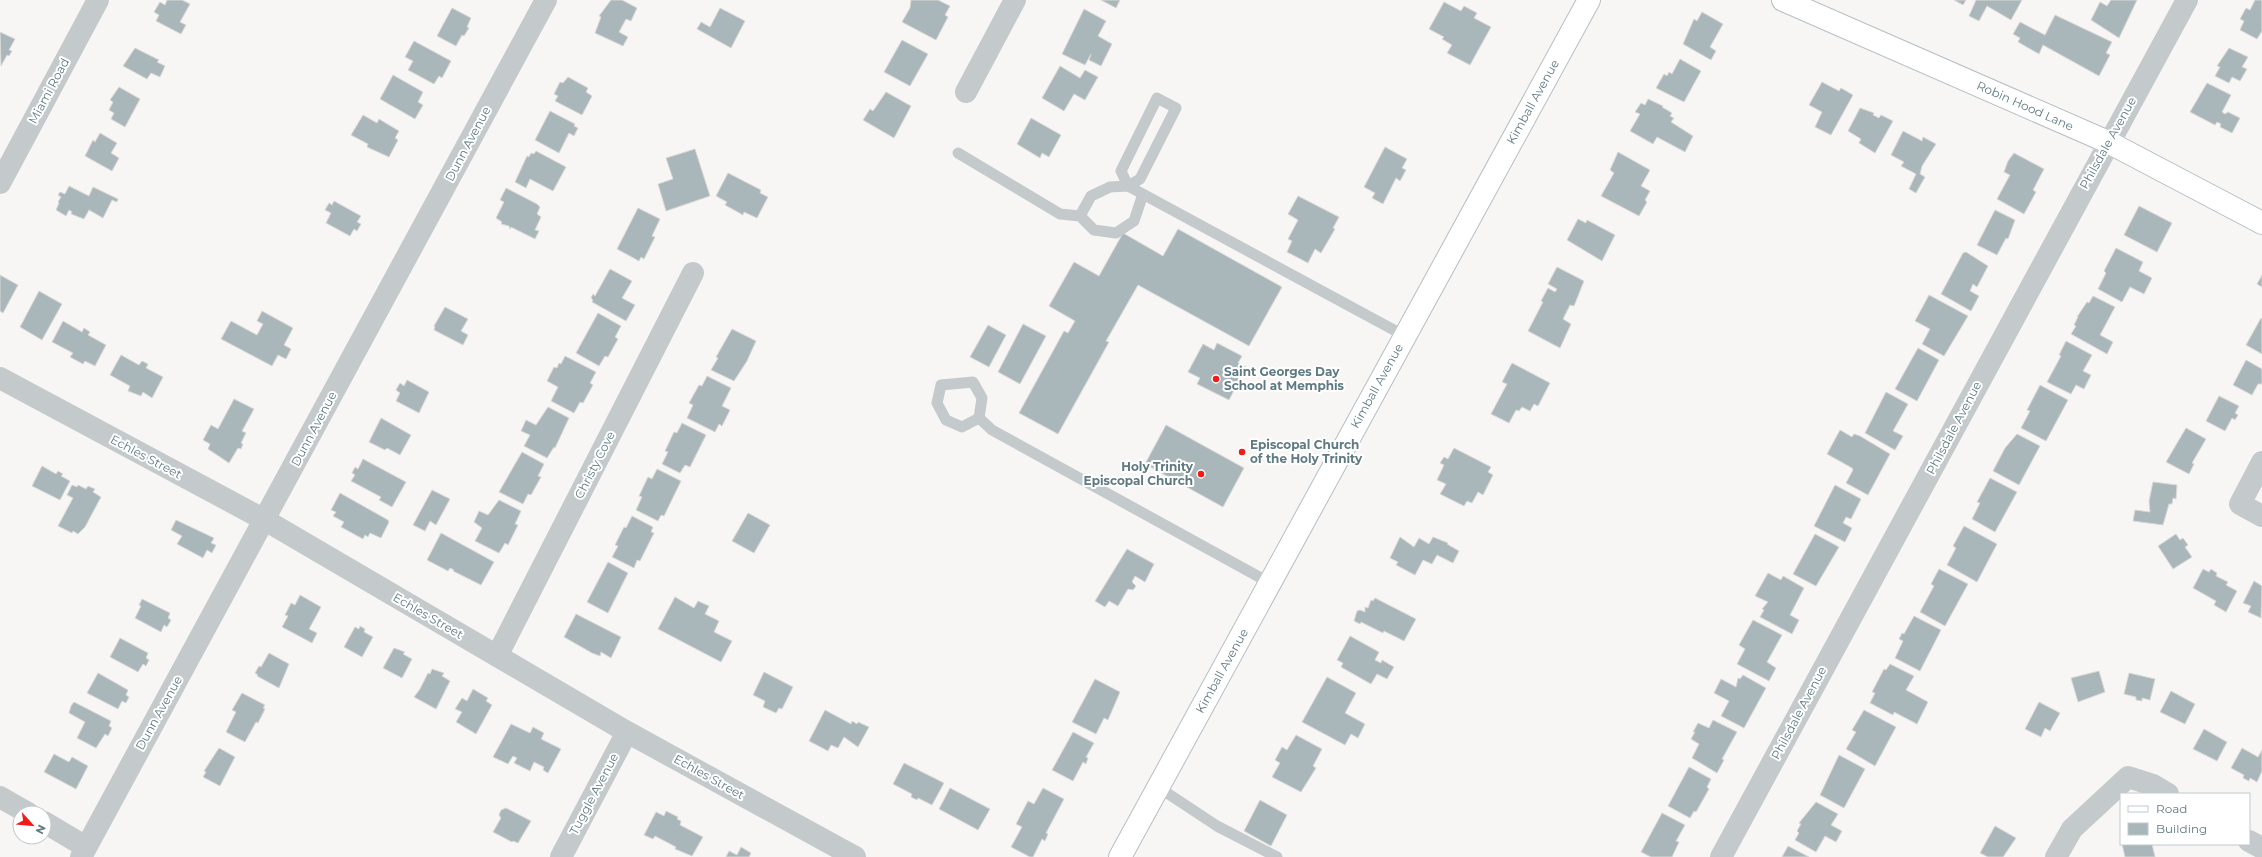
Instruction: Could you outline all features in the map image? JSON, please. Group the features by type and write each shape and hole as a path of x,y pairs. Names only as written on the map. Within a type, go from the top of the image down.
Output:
{"main road":[{"name":"Kimball Avenue","path":"1120,857 1589,0"},
{"name":"Robin Hood Lane","path":"1783,0 2108,142 2262,223"}],"street":[{"name":"Miami Road","path":"0,182 98,0"},
{"name":"Dunn Avenue","path":"83,852 265,520 546,0"},
{"path":"966,92 1015,0"},
{"name":"Philsdale Avenue","path":"1722,857 2108,142 2187,0"},
{"name":"Christy Cove","path":"497,656 693,273"},
{"name":"Echles Street","path":"0,378 265,520 627,732 855,857"},
{"path":"2262,462 2240,504 2262,516"},
{"name":"Tuggle Avenue","path":"561,857 627,732"},
{"path":"2056,857 2072,829 2128,777 2153,785 2166,793"},
{"path":"0,797 14,805"},
{"path":"52,828 83,852"},
{"path":"2250,842 2262,848"}],"lane":[{"path":"1080,216 1091,196 1110,187 1128,186 1140,179 1176,108 1157,98 1121,171 1128,186 1405,336"},
{"path":"958,154 1060,214 1080,216 1094,230 1116,233 1134,221 1143,194"},
{"path":"973,382 982,398 979,418 962,427 946,420 936,403 941,385 973,382"},
{"path":"979,418 992,430 1270,583"},
{"path":"1158,787 1217,826 1277,857"}],"building":[{"path":"167,0 182,0 190,4 180,22 186,25 181,34 156,21 159,15 154,12 160,2 165,5"},
{"path":"611,0 622,0 637,8 631,21 626,19 619,32 628,37 623,46 595,33 601,17 599,16"},
{"path":"911,0 938,0 950,6 945,15 948,17 936,40 902,22 910,8"},
{"path":"1101,0 1120,0 1116,8"},
{"path":"1954,0 1966,0 1963,5"},
{"path":"1976,0 2022,0 2011,20 1987,6 1979,21 1969,16"},
{"path":"2111,0 2137,0 2119,38 2091,20 2100,2 2107,6"},
{"path":"2255,0 2262,0 2262,31 2257,39 2240,30 2244,21 2240,19 2246,8 2250,10"},
{"path":"1444,2 1461,11 1464,6 1477,13 1474,18 1491,27 1470,65 1447,53 1452,45 1442,39 1444,37 1429,29"},
{"path":"452,8 471,18 467,27 469,28 464,36 462,35 456,46 437,36"},
{"path":"720,8 745,21 731,48 697,29 701,22 710,27"},
{"path":"1084,9 1106,21 1098,36 1112,44 1101,66 1089,60 1091,54 1085,65 1062,54"},
{"path":"1702,12 1723,24 1710,47 1716,51 1711,60 1683,44 1694,19 1697,21"},
{"path":"2055,15 2112,42 2106,53 2110,55 2099,76 2043,45 2039,54 2018,42 2020,38 2013,34 2020,22 2045,35"},
{"path":"0,32 15,39 9,50 12,51 9,56 7,55 1,66"},
{"path":"902,40 928,54 910,86 884,72"},
{"path":"414,41 451,61 442,78 439,76 434,84 408,70 413,61 405,57"},
{"path":"135,48 159,60 157,62 165,66 160,77 151,73 147,79 123,66"},
{"path":"2229,48 2248,57 2242,67 2247,69 2240,81 2232,77 2229,83 2215,76 2220,67 2217,66"},
{"path":"1680,59 1701,71 1684,102 1656,88 1664,74 1667,76 1669,72 1672,74"},
{"path":"1060,66 1080,78 1085,70 1098,77 1085,100 1074,94 1064,111 1042,98"},
{"path":"393,75 423,92 418,102 423,105 415,119 380,99"},
{"path":"568,77 588,88 586,92 592,96 582,115 555,101 558,96 554,94 560,82 563,83"},
{"path":"1822,82 1839,91 1841,88 1853,95 1831,135 1815,127 1822,112 1809,105"},
{"path":"2207,83 2231,95 2222,112 2225,114 2228,112 2240,118 2232,133 2220,127 2221,124 2217,122 2215,125 2190,112"},
{"path":"119,87 140,99 125,127 111,119 114,113 109,110 113,102 110,100"},
{"path":"886,92 911,106 894,138 863,120 870,109 873,111"},
{"path":"1648,99 1663,106 1662,107 1672,113 1670,116 1674,118 1671,122 1693,136 1685,152 1657,137 1653,144 1630,131 1640,114 1635,112 1641,103 1645,105"},
{"path":"1860,108 1874,113 1873,115 1879,118 1881,115 1893,121 1875,153 1859,143 1861,139 1848,131"},
{"path":"550,111 575,124 574,126 578,128 574,136 569,133 559,153 535,140"},
{"path":"363,115 377,123 379,119 399,131 395,138 398,140 389,157 367,147 368,144 351,135"},
{"path":"1031,118 1061,135 1049,157 1042,153 1040,158 1017,144"},
{"path":"1903,131 1922,141 1923,137 1936,144 1922,166 1920,174 1925,177 1916,193 1909,189 1916,174 1901,166 1904,162 1891,155"},
{"path":"100,133 117,143 111,153 119,158 112,171 85,156 93,140 95,142"},
{"path":"1385,147 1407,159 1402,168 1406,170 1400,181 1396,178 1383,204 1372,198 1375,193 1364,187"},
{"path":"695,149 710,196 666,211 658,184 673,179 666,158"},
{"path":"536,151 566,167 553,191 530,179 526,188 515,182 527,156 529,157 531,153 534,154"},
{"path":"1618,152 1650,170 1641,186 1650,191 1645,200 1647,202 1639,216 1601,196 1614,173 1610,170"},
{"path":"2014,153 2044,169 2033,190 2036,192 2024,214 1997,199 2010,175 2004,172 2008,161"},
{"path":"728,173 761,190 760,193 768,197 757,218 744,212 743,215 725,205 727,202 716,196"},
{"path":"69,186 89,196 93,187 118,199 117,202 112,200 103,218 89,210 84,219 71,214 72,212 69,210 66,216 56,210 61,197 58,195 60,192 65,194"},
{"path":"506,188 540,207 537,214 541,217 535,230 539,231 535,239 511,227 510,229 509,226 501,224 502,222 496,218 504,202 500,200"},
{"path":"1298,196 1339,217 1333,228 1335,229 1321,253 1315,249 1308,263 1287,252 1292,241 1288,239 1298,220 1288,214"},
{"path":"334,201 361,216 357,222 361,224 357,231 354,229 350,236 326,223 331,213 325,210 329,203 332,205"},
{"path":"2139,206 2172,223 2157,252 2124,235"},
{"path":"638,208 660,219 652,236 655,237 644,259 641,257 639,261 617,249"},
{"path":"1995,210 2015,220 2008,239 2006,238 1997,255 1977,245"},
{"path":"1578,219 1586,223 1587,220 1615,235 1602,261 1567,240"},
{"path":"1178,229 1282,287 1249,346 1138,285 1106,341 1109,342 1058,434 1019,413 1064,331 1068,333 1075,321 1049,306 1074,262 1099,276 1123,233 1163,256"},
{"path":"2116,248 2143,262 2139,271 2152,278 2144,294 2130,287 2122,302 2098,289 2106,273 2104,271"},
{"path":"1966,252 1988,266 1977,287 1973,284 1970,291 1979,296 1971,311 1941,294 1963,253"},
{"path":"1557,267 1584,281 1574,306 1570,305 1563,319 1571,324 1560,348 1528,331 1543,302 1541,301 1548,288 1555,292 1557,289 1548,284"},
{"path":"610,269 632,281 622,298 635,305 626,321 592,302 593,300 591,298 593,294 595,296"},
{"path":"0,275 18,285 3,313 0,311"},
{"path":"2262,275 2262,287 2257,284"},
{"path":"39,291 62,304 42,340 20,327"},
{"path":"1929,295 1968,316 1944,356 1922,344 1930,329 1915,321"},
{"path":"2093,296 2115,307 2100,335 2113,342 2107,354 2071,334 2076,326 2074,325 2077,317"},
{"path":"445,307 468,319 461,331 468,335 463,345 434,330 434,326"},
{"path":"262,311 293,328 284,345 291,349 286,359 278,355 272,366 221,339 231,321 257,335 263,324 257,321"},
{"path":"598,313 621,326 615,337 618,339 608,357 605,356 599,366 576,353"},
{"path":"2261,318 2262,319 2262,354 2246,345"},
{"path":"63,321 82,332 84,328 90,332 88,335 106,345 95,366 85,361 83,364 70,357 73,353 52,342"},
{"path":"1023,324 1046,336 1020,384 998,372"},
{"path":"988,325 1006,335 989,367 970,357"},
{"path":"732,329 756,341 747,361 734,381 711,370 718,358 716,357"},
{"path":"2066,341 2092,355 2083,371 2091,375 2084,389 2076,385 2071,394 2047,382 2061,356 2059,355"},
{"path":"1217,343 1242,356 1238,363 1246,367 1229,400 1197,384 1200,378 1188,372 1203,344 1214,350"},
{"path":"1918,348 1939,360 1917,401 1895,389"},
{"path":"121,355 139,365 142,361 148,364 146,368 163,377 152,398 143,392 141,396 128,391 130,386 110,375"},
{"path":"565,356 596,372 590,383 593,385 583,403 580,402 574,413 551,401 558,387 547,381 554,367 557,368 559,363 561,364"},
{"path":"2246,360 2262,369 2262,384 2258,384 2252,395 2233,385"},
{"path":"1512,363 1550,383 1538,406 1534,404 1530,411 1522,407 1519,411 1516,410 1509,423 1491,414 1507,384 1502,382"},
{"path":"707,376 731,388 722,406 730,410 722,426 719,424 715,432 687,418 693,405 689,403 699,385 702,386"},
{"path":"407,380 429,392 419,413 396,401 400,393 396,390 400,383 404,386"},
{"path":"2040,385 2068,400 2046,441 2021,428 2030,411 2027,410"},
{"path":"1886,392 1908,404 1893,431 1903,436 1895,450 1865,433"},
{"path":"2219,396 2239,406 2235,413 2238,415 2235,420 2232,418 2225,431 2206,421"},
{"path":"234,399 254,409 242,431 246,433 241,443 243,444 241,449 238,448 229,463 208,449 210,444 203,440 211,425 218,429"},
{"path":"548,407 569,418 555,448 554,447 547,458 524,446 530,435 521,431 526,420 536,425"},
{"path":"381,418 411,435 400,455 387,448 385,450 369,442"},
{"path":"682,423 706,435 690,467 685,465 680,473 662,464 668,452 665,451 674,432 677,433"},
{"path":"1166,425 1244,468 1223,507 1145,464"},
{"path":"2186,428 2206,439 2192,463 2194,464 2189,474 2166,462"},
{"path":"1840,430 1852,437 1854,434 1860,436 1890,454 1868,495 1846,483 1853,470 1852,468 1827,454"},
{"path":"2017,434 2040,446 2019,485 1993,471 2005,448"},
{"path":"1454,448 1491,467 1488,472 1493,475 1483,495 1478,492 1472,503 1467,501 1464,506 1440,494 1446,484 1437,480 1444,465 1440,463 1444,457 1448,459"},
{"path":"522,452 544,464 538,476 541,477 531,495 528,494 523,504 499,492"},
{"path":"363,459 406,482 392,507 379,500 381,497 351,481 355,475 352,473 355,467 358,469"},
{"path":"42,466 56,474 58,471 63,474 61,476 70,481 60,500 32,486"},
{"path":"657,469 681,481 664,516 661,515 658,521 636,510 642,497 639,496 648,477 652,479"},
{"path":"1990,478 2017,492 1995,532 1972,519 1980,503 1977,502"},
{"path":"2153,482 2177,485 2176,499 2173,498 2172,504 2169,504 2163,525 2133,521 2135,510 2150,512 2149,501"},
{"path":"72,485 77,487 78,485 86,489 88,486 95,489 93,492 101,497 85,527 78,534 73,531 72,533 58,526 73,498 67,495"},
{"path":"1835,485 1861,499 1851,519 1846,517 1843,523 1852,528 1845,542 1814,526"},
{"path":"432,490 450,499 436,525 430,521 425,531 413,525"},
{"path":"340,493 388,520 389,522 381,538 370,533 368,537 365,535 363,539 341,527 344,522 333,516 336,512 331,510"},
{"path":"499,500 521,511 515,524 518,525 508,545 505,543 499,553 475,541 482,528 474,522 479,511 488,515"},
{"path":"748,513 770,525 754,553 732,541"},
{"path":"632,516 653,527 651,532 654,533 640,561 637,560 634,568 612,557 618,546 615,545 624,527 626,528"},
{"path":"176,520 214,538 211,543 216,545 212,553 207,550 203,558 177,544 182,536 171,530"},
{"path":"1964,526 1997,544 1977,582 1947,565 1956,548 1953,546"},
{"path":"441,533 494,562 481,585 450,568 448,571 427,560"},
{"path":"1815,534 1839,547 1816,586 1793,574"},
{"path":"2176,534 2180,540 2183,538 2188,545 2185,547 2192,557 2173,569 2158,546"},
{"path":"1400,537 1414,547 1419,538 1429,544 1433,537 1448,543 1447,544 1459,551 1453,563 1437,555 1432,564 1423,560 1415,575 1396,565 1398,562 1390,558"},
{"path":"1127,549 1154,564 1145,582 1135,576 1132,582 1136,586 1133,590 1128,589 1118,606 1109,601 1105,607 1095,601"},
{"path":"608,562 628,573 608,613 587,602"},
{"path":"1939,569 1968,584 1945,626 1920,612 1934,586 1931,584"},
{"path":"2203,569 2209,572 2211,569 2217,573 2216,576 2228,582 2226,585 2237,591 2226,612 2214,605 2216,601 2193,588"},
{"path":"1768,573 1781,580 1783,576 1804,588 1790,615 1799,620 1792,634 1760,617 1764,610 1762,609 1768,602 1755,596"},
{"path":"2254,581 2262,586 2261,618 2248,612 2251,606 2243,603"},
{"path":"300,595 321,607 309,629 317,633 312,643 282,627 288,616 285,615 291,603 295,605"},
{"path":"675,597 694,608 698,601 709,606 705,614 719,621 714,632 732,641 721,662 658,629"},
{"path":"1375,598 1416,619 1404,641 1384,631 1383,633 1361,622 1360,624 1354,621 1357,611 1360,610 1365,612 1365,607 1368,608 1371,600 1373,601"},
{"path":"142,599 170,613 168,618 171,620 167,627 164,625 161,632 135,618 141,606 139,605"},
{"path":"576,614 621,637 611,658 601,652 600,656 592,653 564,637"},
{"path":"1914,616 1941,630 1920,671 1895,658 1903,641 1899,639 1902,633 1904,634"},
{"path":"1753,620 1782,635 1767,662 1776,668 1769,681 1737,664 1745,649 1739,645"},
{"path":"360,626 365,629 364,632 373,637 362,657 344,647 355,627 359,629"},
{"path":"1350,636 1379,652 1375,660 1381,663 1382,660 1394,667 1387,679 1377,674 1371,684 1341,667 1343,663 1337,660"},
{"path":"120,638 148,653 146,658 149,660 146,666 143,664 138,672 110,657"},
{"path":"394,648 405,652 403,654 412,659 402,678 383,668"},
{"path":"269,653 289,664 279,688 257,676 258,675 255,673 259,666 261,667"},
{"path":"1890,664 1914,676 1906,690 1928,702 1917,724 1894,712 1893,715 1870,703 1875,693 1872,692 1884,669 1886,670"},
{"path":"432,669 444,673 442,676 450,681 436,709 414,697 428,673 430,674"},
{"path":"2099,671 2105,692 2078,702 2071,678"},
{"path":"764,672 793,687 782,709 779,708 776,713 763,707 765,701 753,695"},
{"path":"98,673 128,690 126,695 129,697 126,703 122,701 118,709 87,693"},
{"path":"2129,673 2155,679 2150,700 2142,698 2142,701 2136,700 2136,697 2124,694"},
{"path":"1743,675 1766,688 1744,728 1721,716 1729,701 1714,693 1721,679 1736,687 1738,678 1740,679"},
{"path":"1327,677 1356,693 1345,713 1365,724 1358,738 1351,734 1345,745 1302,722"},
{"path":"1095,679 1120,692 1108,720 1104,718 1096,734 1072,722"},
{"path":"473,689 488,698 486,701 492,705 476,734 456,722 462,712 455,709 462,698 467,701"},
{"path":"2171,691 2195,704 2185,724 2160,712"},
{"path":"242,693 265,705 263,708 265,709 258,723 256,722 245,742 226,732 236,712 232,710"},
{"path":"74,702 111,721 109,726 112,728 108,736 105,734 96,748 77,738 85,722 69,713"},
{"path":"2039,702 2060,713 2050,731 2045,728 2041,737 2025,729"},
{"path":"825,710 851,724 852,721 857,724 858,722 869,727 858,747 844,737 838,748 831,745 828,751 809,741"},
{"path":"1864,710 1896,727 1875,766 1846,749 1856,732 1852,730"},
{"path":"1713,720 1737,732 1722,759 1724,760 1717,773 1692,758 1699,744 1691,739 1695,732 1693,732 1698,723 1709,728"},
{"path":"511,724 530,733 533,727 544,733 541,739 561,749 548,773 543,770 544,767 534,762 530,771 514,763 517,758 513,756 508,764 493,757"},
{"path":"2204,729 2227,742 2217,761 2193,749"},
{"path":"1073,732 1094,743 1086,757 1088,758 1086,764 1083,762 1073,781 1052,770"},
{"path":"1296,735 1322,749 1313,766 1316,768 1301,792 1272,777 1280,763 1275,760 1282,747 1287,750"},
{"path":"219,748 235,757 220,786 203,777 206,772 204,771"},
{"path":"2242,748 2258,757 2262,750 2262,771 2257,782 2250,778 2249,781 2243,778 2244,775 2231,768"},
{"path":"54,754 69,762 72,757 88,766 76,789 44,772"},
{"path":"1839,755 1865,769 1844,808 1820,795"},
{"path":"904,763 944,783 932,805 918,798 917,800 911,797 912,794 893,784"},
{"path":"1689,767 1711,779 1707,787 1709,789 1696,812 1694,811 1690,818 1668,806"},
{"path":"950,788 990,809 978,830 939,809"},
{"path":"1043,788 1064,799 1046,833 1048,834 1045,841 1042,839 1033,857 1030,857 1011,847 1022,827 1016,824 1028,801 1034,804"},
{"path":"1260,800 1287,815 1271,846 1244,831"},
{"path":"1816,802 1838,814 1831,825 1842,831 1836,842 1825,836 1816,852 1795,840 1799,833 1797,831 1801,824 1799,823"},
{"path":"506,808 531,821 518,843 512,842 493,832 501,818 499,815 501,810"},
{"path":"666,811 678,817 677,819 681,821 680,825 703,837 692,856 675,849 676,847 655,836 653,839 644,835 656,812 664,816"},
{"path":"1662,813 1685,825 1676,841 1679,842 1672,857 1651,857 1641,852"},
{"path":"1995,826 2016,838 2003,857 1988,857 1980,853"},
{"path":"2122,845 2152,845 2155,857 2125,857"},
{"path":"1788,846 1809,857 1782,857"},
{"path":"741,847 751,853 749,857 726,857 729,851 737,855"}],"place":[{"name":"Saint Georges Day School at Memphis","path":"1216,379"},
{"name":"Episcopal Church of the Holy Trinity","path":"1242,452"},
{"name":"Holy Trinity Episcopal Church","path":"1201,474"}]}
